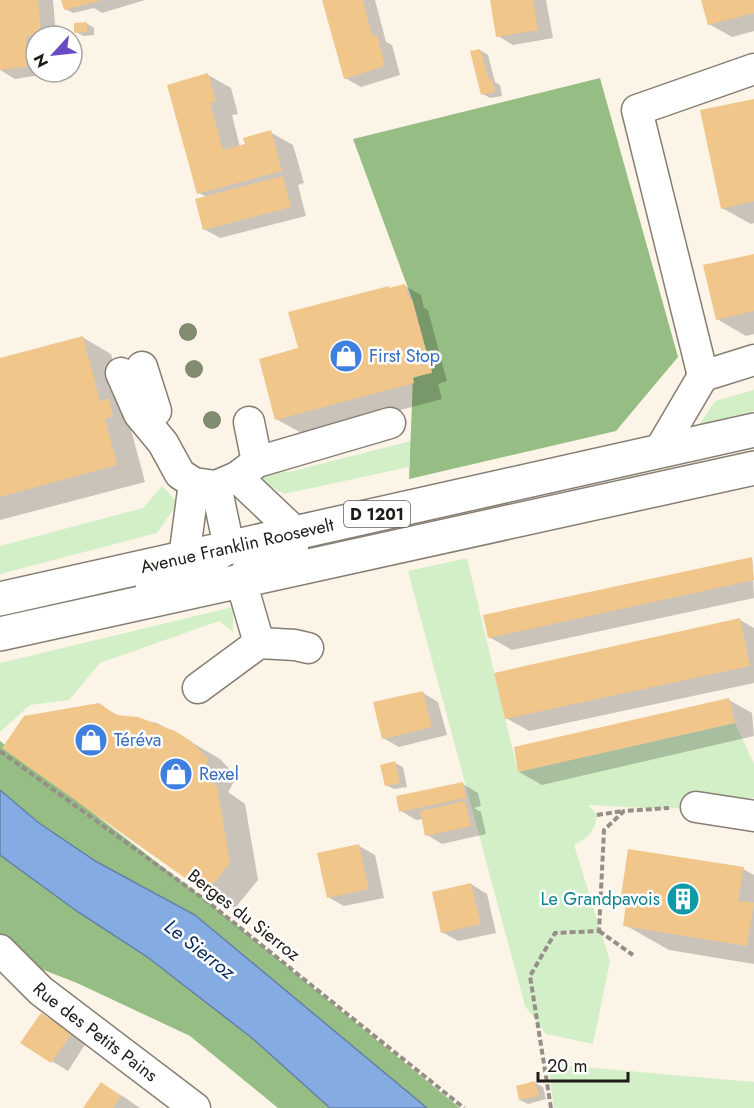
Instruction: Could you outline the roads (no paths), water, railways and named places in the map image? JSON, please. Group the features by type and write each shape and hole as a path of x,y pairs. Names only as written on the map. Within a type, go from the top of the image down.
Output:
{"main road":[{"name":"Avenue Franklin Roosevelt","path":"0,599 754,430"},
{"name":"Avenue Franklin Roosevelt","path":"0,634 754,468"}],"street":[{"path":"703,376 637,110 754,69"},
{"path":"659,451 703,376 754,360"},
{"path":"132,370 139,414 164,443 180,474 226,477 390,423"},
{"path":"184,558 226,477 249,422"},
{"path":"226,477 296,533"},
{"path":"60,621 86,600 186,578 229,547 226,477"},
{"path":"259,644 241,581 256,556 386,524 411,507"},
{"path":"198,688 259,644 295,645 308,648"},
{"path":"696,807 754,816"},
{"name":"Rue des Petits Pains","path":"0,950 41,991 195,1108"}],"water":[{"name":"Le Sierroz","path":"0,790 39,823 97,862 195,915 427,1108 330,1108 252,1038 146,956 78,912 0,855"}],"place":[{"name":"First Stop","path":"346,356"},
{"name":"Téréva","path":"91,740"},
{"name":"Rexel","path":"176,774"},
{"name":"Le Grandpavois","path":"683,899"}]}
